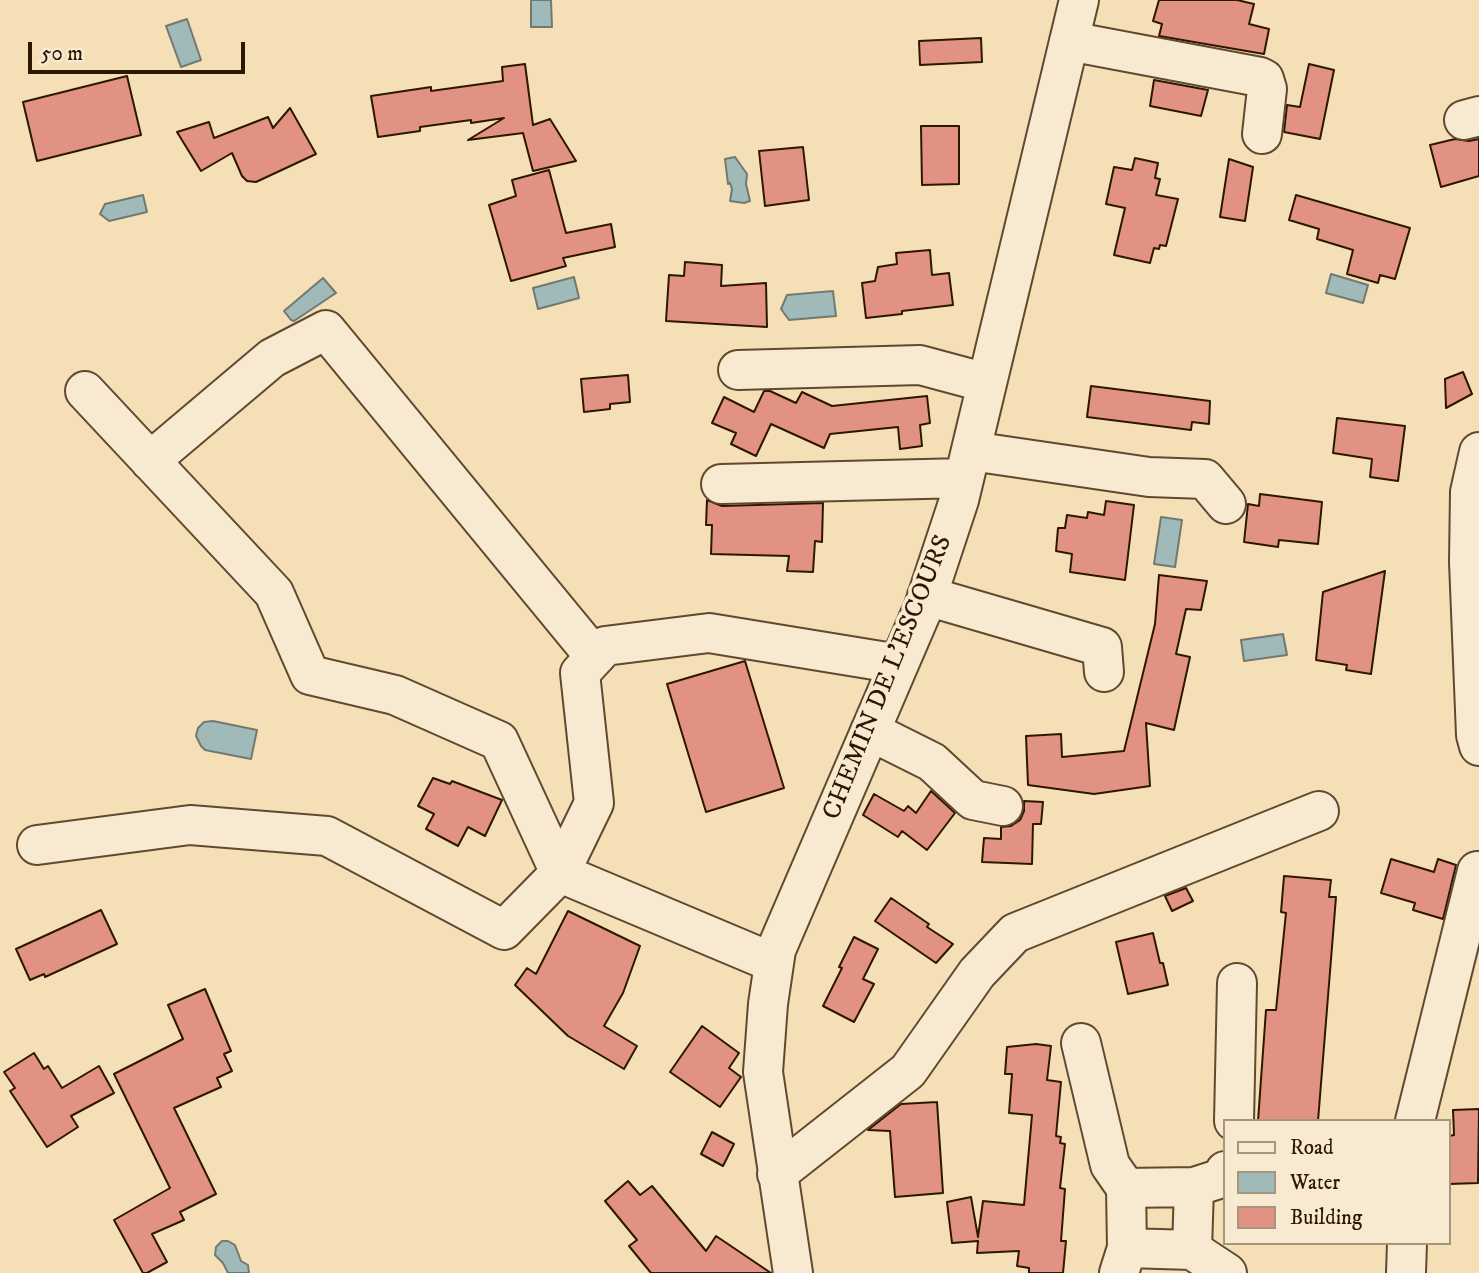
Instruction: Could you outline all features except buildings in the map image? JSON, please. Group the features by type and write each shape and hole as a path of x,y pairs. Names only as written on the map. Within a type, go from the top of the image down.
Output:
{"street":[{"name":"CHEMIN DE L'ESCOURS","path":"793,1273 763,1072 768,1004 776,950 928,596 959,500 1079,0"},
{"path":"1069,41 1260,77 1264,79 1267,89 1262,134"},
{"path":"150,461 272,358 326,330 595,657"},
{"path":"738,370 920,365 987,383"},
{"path":"85,391 274,593 310,675 395,695 499,741 560,873 774,964"},
{"path":"1478,726 1469,562 1470,492 1479,452"},
{"path":"721,484 967,464 1205,479 1226,504"},
{"path":"928,596 1102,647 1104,672"},
{"path":"37,845 190,825 327,836 504,930 560,873 594,803 580,673 605,646 709,633 899,664"},
{"path":"870,731 932,762 973,800 1003,806"},
{"path":"777,1174 908,1071 977,972 1016,933 1320,811"},
{"path":"1415,1119 1477,871"},
{"path":"1234,1119 1237,983"},
{"path":"1081,1043 1110,1165 1126,1188 1123,1261 1192,1250 1227,1273"},
{"path":"1126,1188 1210,1179 1192,1250"},
{"path":"1406,1273 1407,1245"}],"water":[{"path":"531,0 551,0 552,27 531,27"},
{"path":"187,19 201,60 181,67 166,26"},
{"path":"735,157 747,174 750,201 744,203 730,201 732,189 730,183 728,184 725,159"},
{"path":"143,195 147,212 109,221 100,214 105,204"},
{"path":"1331,274 1368,285 1363,303 1326,293"},
{"path":"574,277 579,298 538,309 533,288"},
{"path":"323,278 336,293 294,321 291,320 284,311"},
{"path":"833,291 836,316 789,320 781,309 787,295"},
{"path":"1161,517 1182,520 1175,567 1154,564"},
{"path":"1283,634 1287,655 1244,661 1241,640"},
{"path":"213,721 257,730 251,759 205,750 201,746 196,736 198,728 204,722"},
{"path":"222,1241 235,1245 241,1261 248,1265 249,1273 228,1273 215,1255 216,1247"}]}
